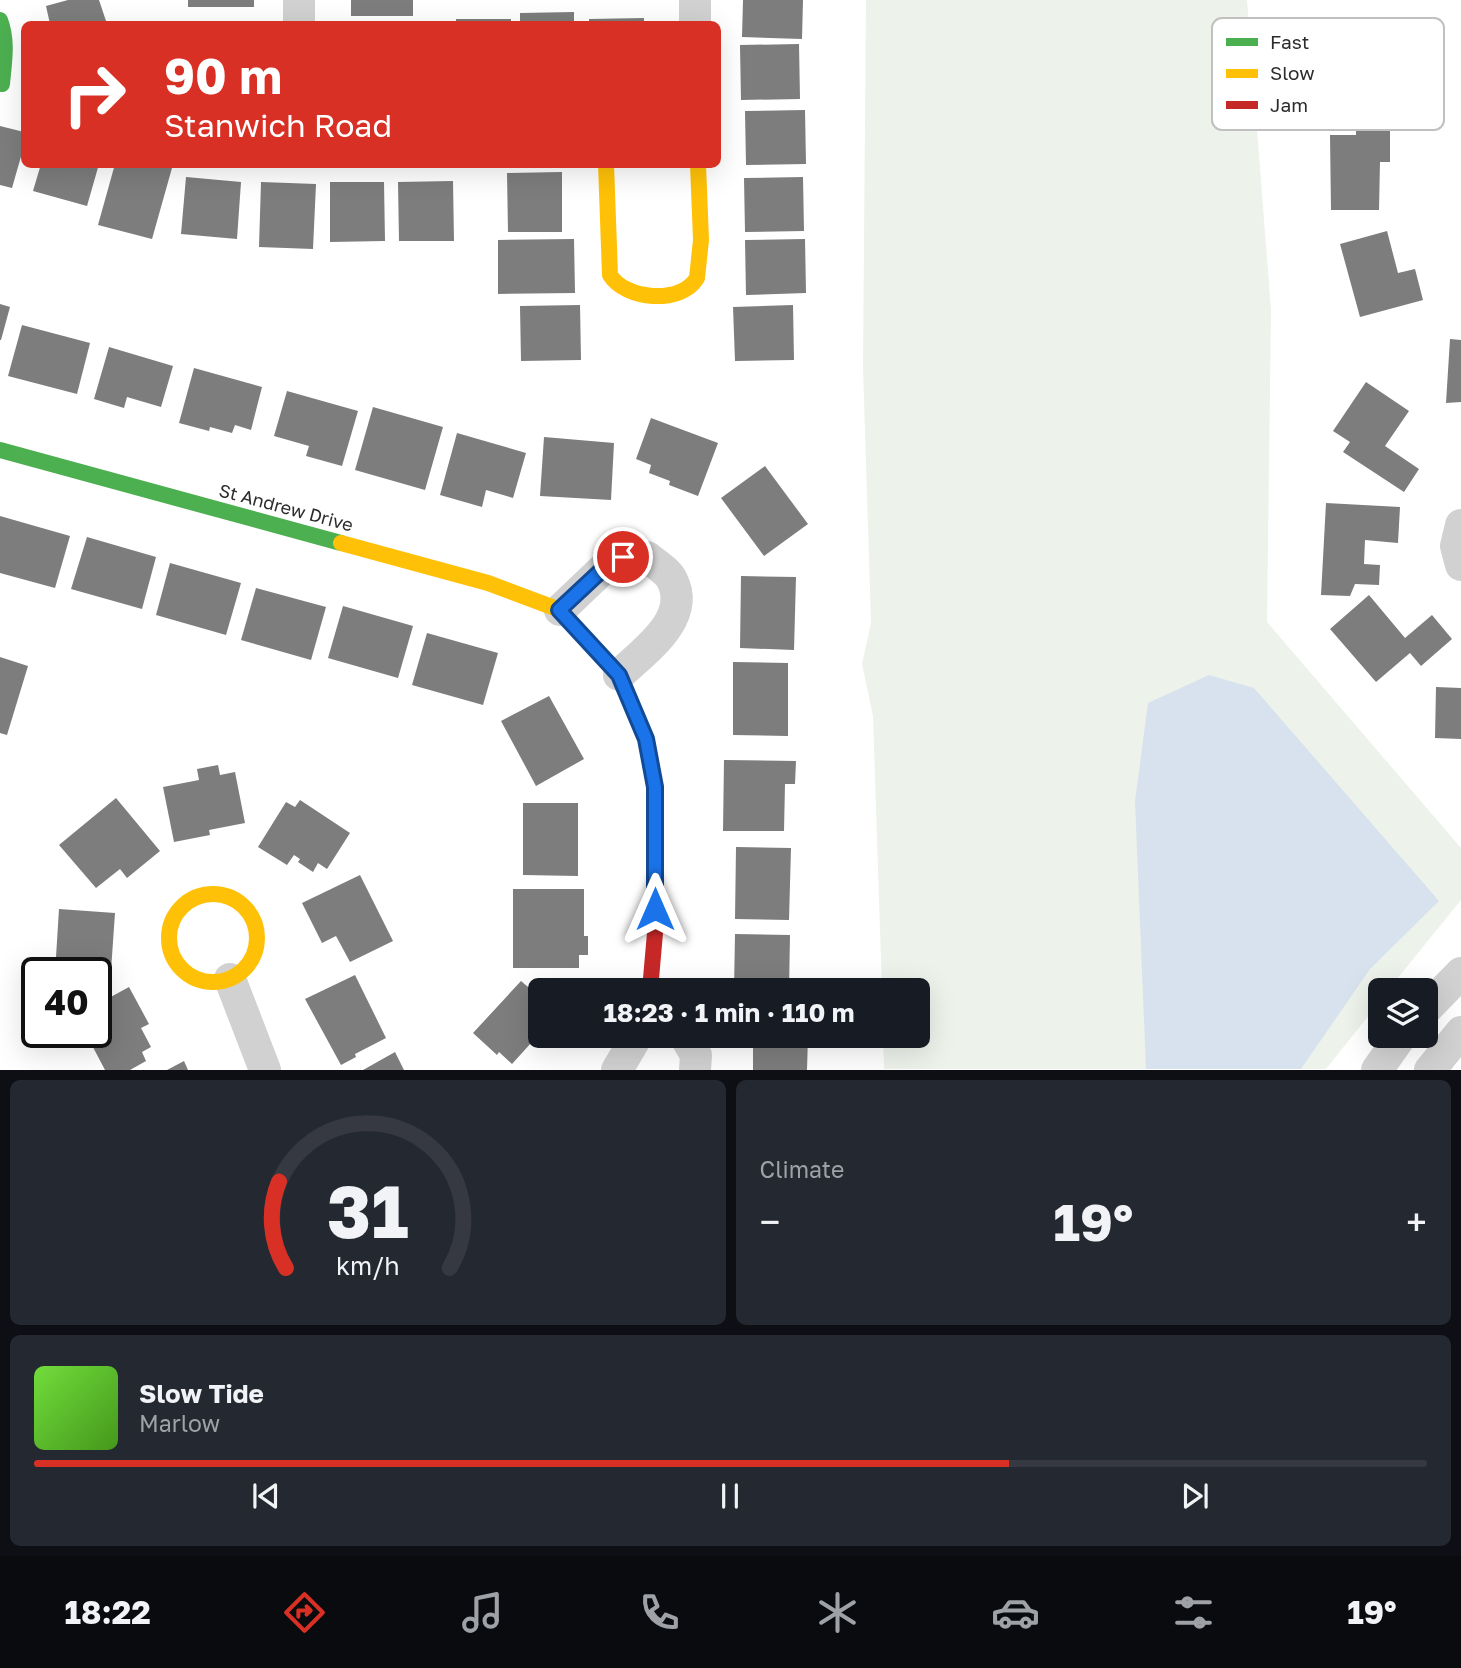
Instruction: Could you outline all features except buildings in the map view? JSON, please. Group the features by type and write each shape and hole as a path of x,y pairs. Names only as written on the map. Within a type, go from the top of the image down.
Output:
{"street":[{"path":"299,0 299,21"},
{"path":"695,0 695,21"},
{"path":"0,19 9,85"},
{"path":"606,168 610,275 617,287 627,292 654,295 677,293 688,288 697,279 700,255 698,168"},
{"name":"St Andrew Drive","path":"0,450 488,583 559,610"},
{"path":"1461,525 1456,546 1461,565"},
{"path":"619,675 666,630 677,604 672,579 647,557 623,557 604,568 559,610 619,675 646,739 655,787 655,933 651,978"},
{"path":"225,895 238,901 255,923 258,937 256,951 250,963 230,979 211,982 196,979 183,971 174,960 169,937 175,916 184,904 198,897 225,895"},
{"path":"1438,997 1461,973"},
{"path":"230,979 265,1069"},
{"path":"1430,1069 1461,1032"},
{"path":"617,1069 630,1048"},
{"path":"692,1048 696,1055 695,1069"},
{"path":"1377,1069 1392,1048"}],"shaded area":[{"path":"866,0 1247,0 1248,18 1212,18 1212,130 1257,130 1271,310 1267,622 1461,848 1461,900 1398,978 1368,978 1368,1016 1326,1069 884,1069 883,1048 930,1048 930,978 882,978 873,716 862,664 871,623 863,367"},
{"path":"1209,675 1254,688 1439,901 1370,969 1301,1069 1146,1069 1135,801 1148,703"}],"traffic: fast":[{"path":"0,20 5,52 2,84 0,83"},
{"path":"0,450 341,543"}],"traffic: slow":[{"path":"606,168 610,275 628,290 653,296 679,292 689,287 697,278 701,240 698,168"},
{"path":"341,543 488,583 560,610 586,639"},
{"path":"213,894 230,897 244,907 254,921 257,938 254,955 244,969 230,979 213,982 196,979 182,969 172,955 169,938 172,921 182,907 196,897 213,894"}],"traffic: jam":[{"path":"586,639 619,675 646,739 655,787 655,933 651,978"}],"route":[{"path":"623,557 604,568 559,610 619,675 646,739 655,787 655,909"}]}
